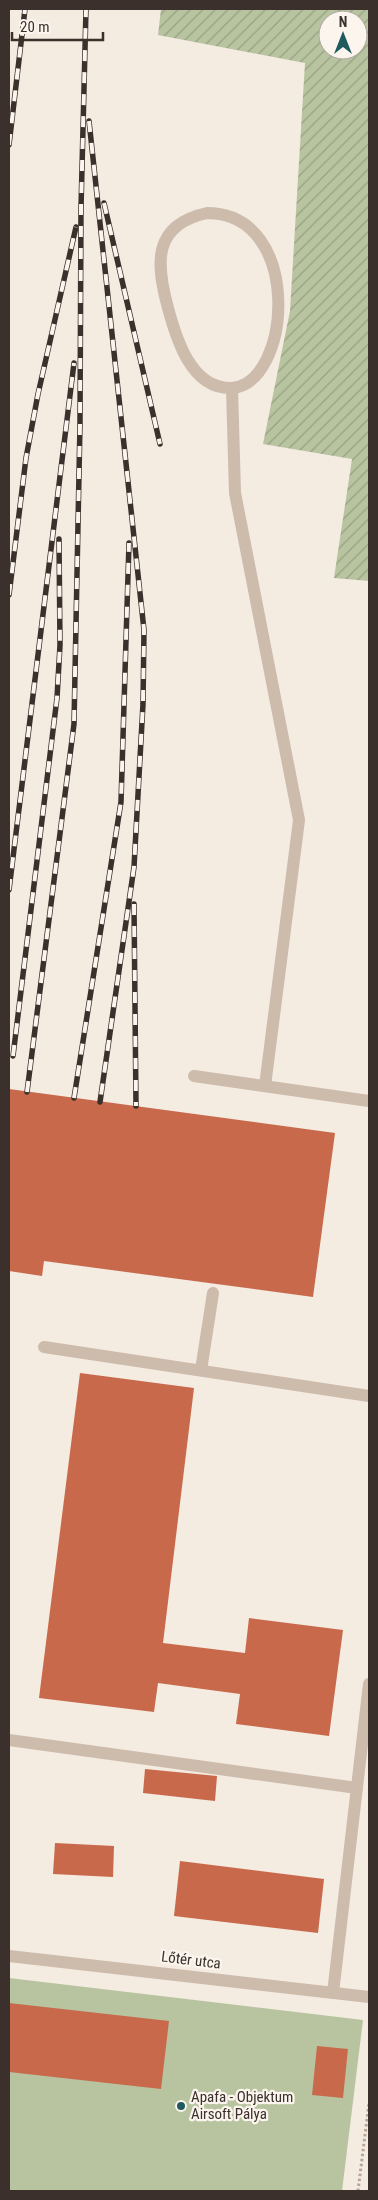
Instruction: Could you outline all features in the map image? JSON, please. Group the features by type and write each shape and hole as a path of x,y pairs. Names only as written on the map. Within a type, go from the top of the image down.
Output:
{"street":[{"path":"207,213 221,213 238,218 258,235 271,258 277,283 276,328 272,352 260,373 247,382 232,388 209,382 191,366 178,344 160,278 159,262 168,236 177,225 195,216 207,213"},
{"path":"232,388 235,493 299,820 265,1086"},
{"path":"194,1076 369,1101"},
{"path":"201,1370 213,1293"},
{"path":"44,1347 369,1396"},
{"path":"332,1993 369,1684"},
{"path":"9,1740 357,1788"},
{"name":"Lőtér utca","path":"9,1956 369,1997"}],"path":[{"path":"358,2191 369,2104"}],"green space":[{"path":"161,9 369,9 369,581 334,578 352,459 263,444 290,311 305,63 158,35"},
{"name":"Apafa - Objektum Airsoft Pálya","path":"9,1978 363,2020 342,2191 9,2191"}],"building":[{"path":"9,1089 335,1133 313,1297 44,1261 42,1276 9,1271"},
{"path":"80,1373 194,1388 163,1643 245,1653 249,1618 343,1630 329,1736 236,1724 240,1694 158,1683 154,1712 39,1698"},
{"path":"145,1769 217,1776 215,1801 143,1793"},
{"path":"55,1843 114,1846 113,1877 53,1874"},
{"path":"180,1861 324,1879 318,1933 174,1916"},
{"path":"9,2003 169,2021 161,2089 9,2072"},
{"path":"317,2046 348,2049 343,2098 312,2095"}],"railway":[{"path":"9,145 25,9"},
{"path":"27,1092 74,724 80,424 81,208 86,9"},
{"path":"89,121 144,630 143,704 134,867 100,1102"},
{"path":"104,203 160,444"},
{"path":"9,595 26,458 38,394 76,227"},
{"path":"9,890 74,363"},
{"path":"13,1056 57,698 60,645 59,539"},
{"path":"74,1098 121,802 129,543"},
{"path":"134,904 136,1106"}],"place":[{"name":"Apafa - Objektum Airsoft Pálya","path":"181,2106"}]}
